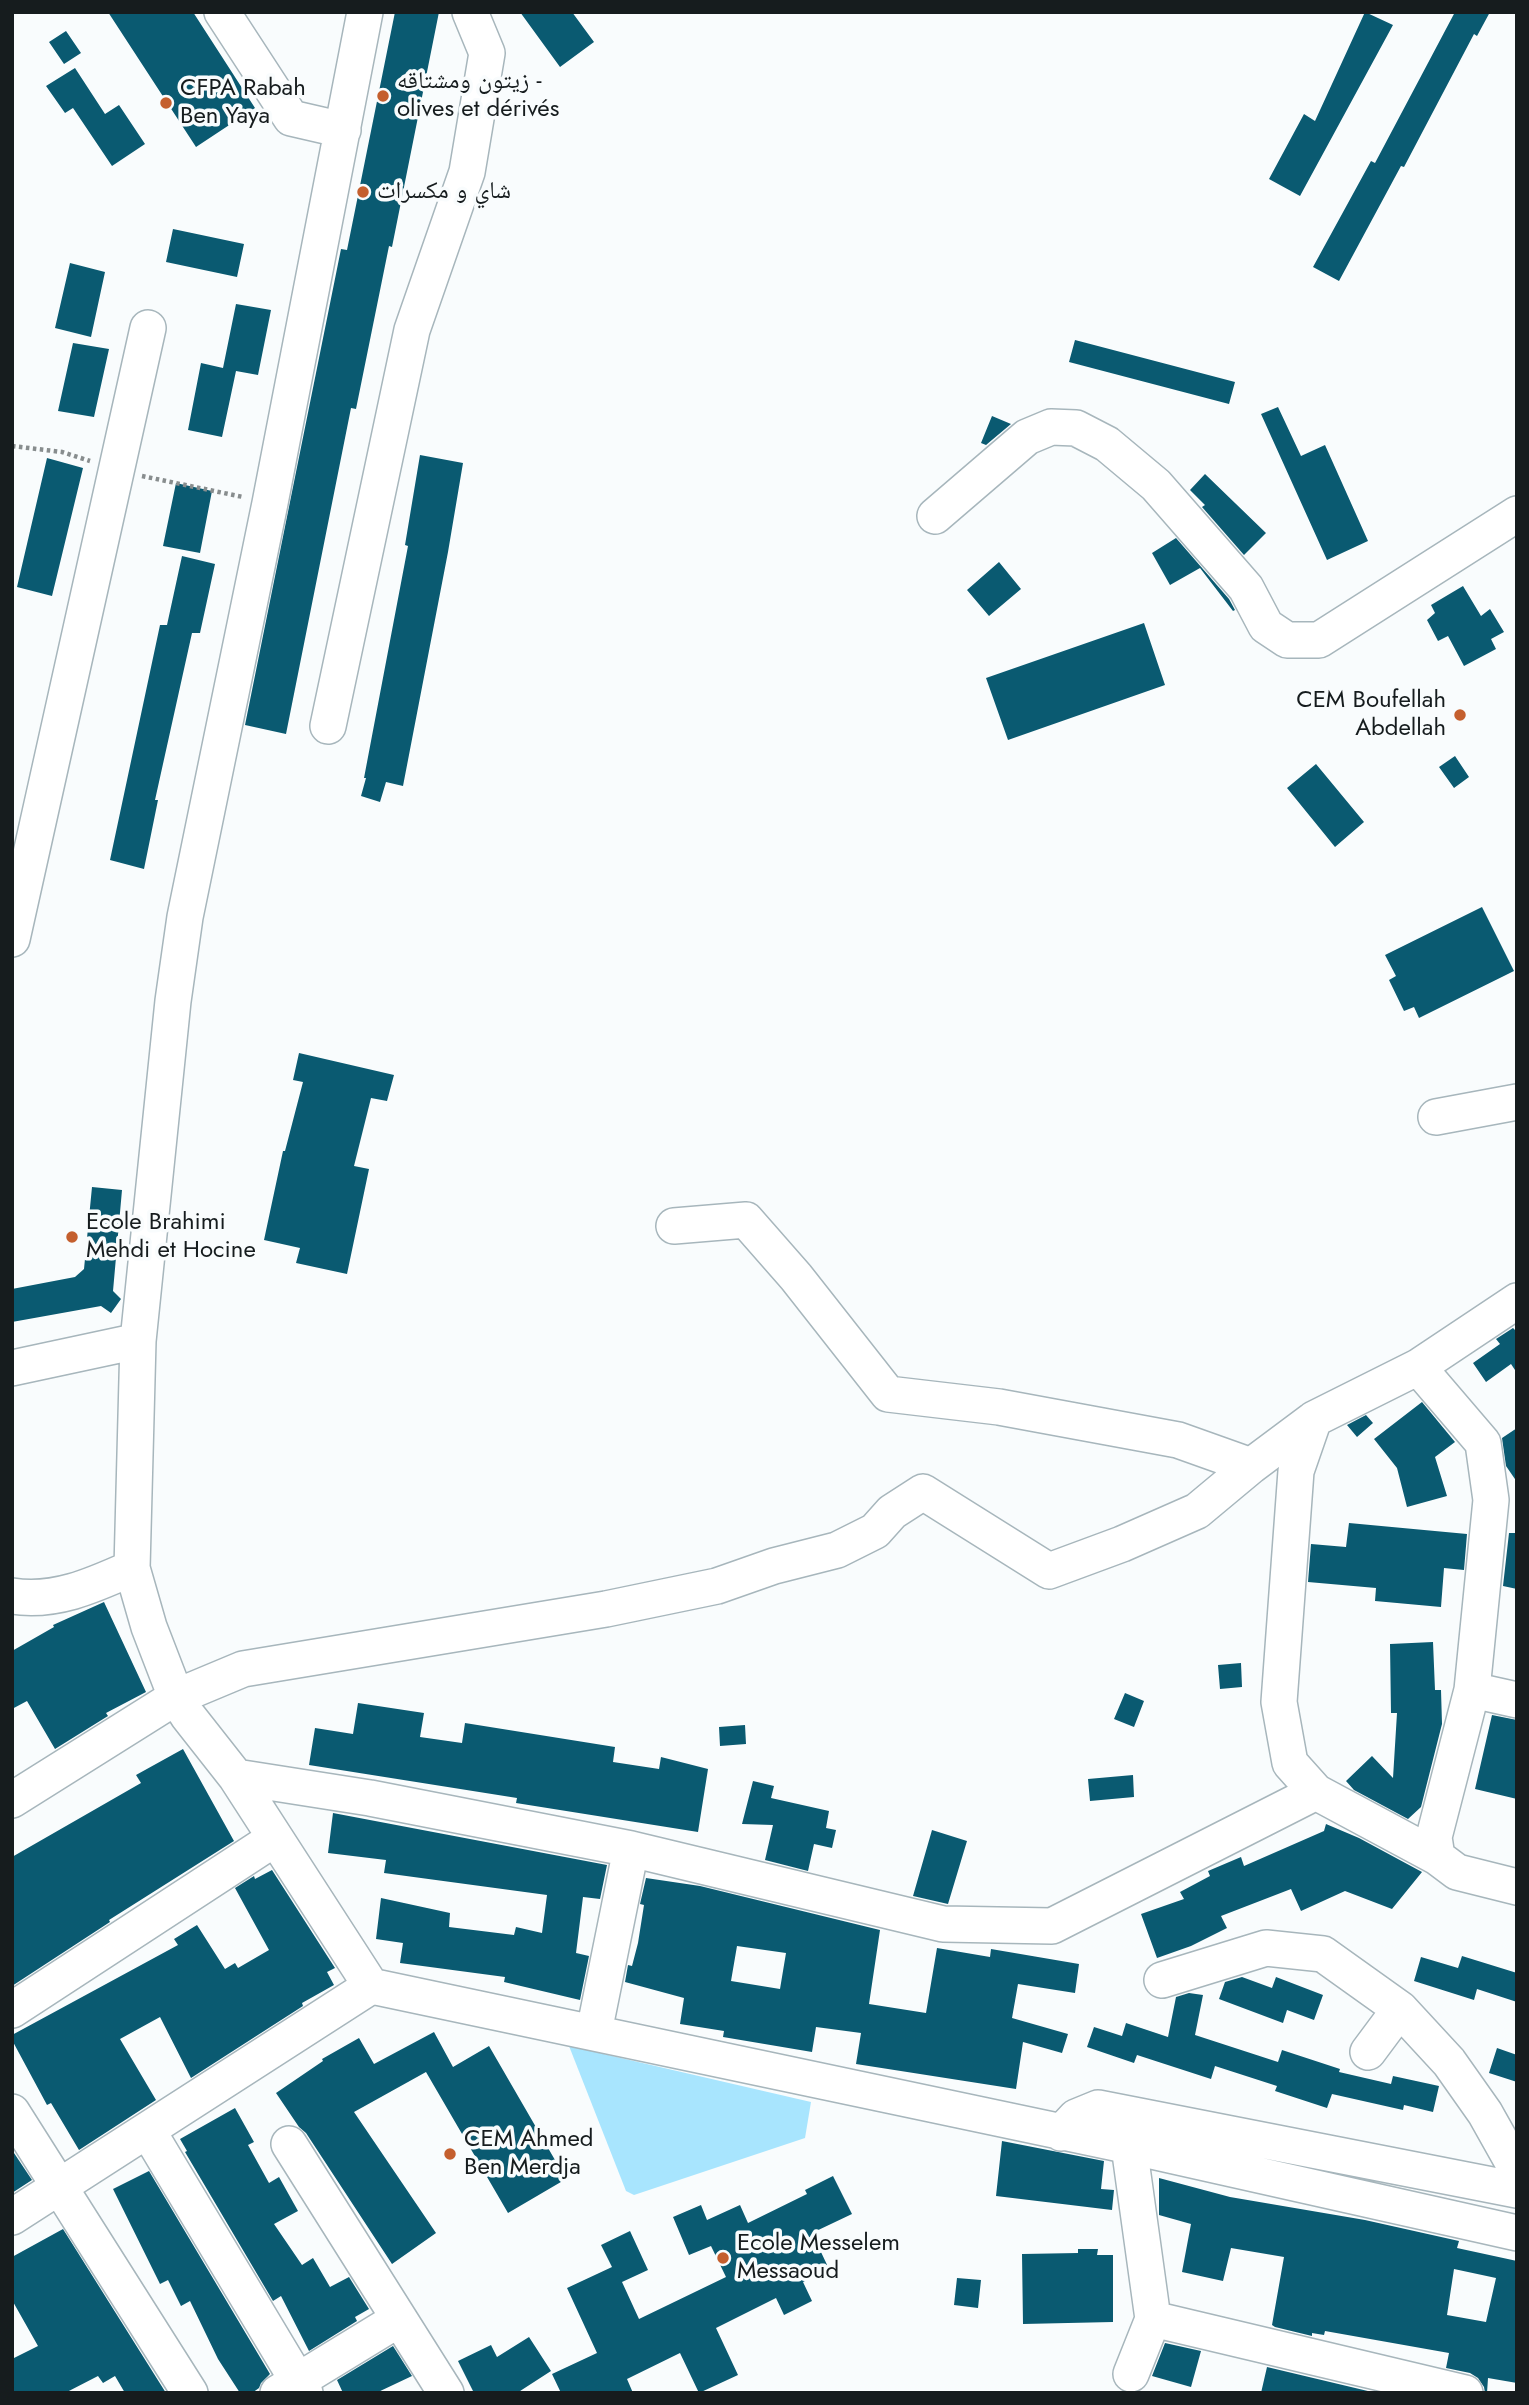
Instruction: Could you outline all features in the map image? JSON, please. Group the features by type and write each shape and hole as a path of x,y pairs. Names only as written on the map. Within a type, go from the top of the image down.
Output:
{"street":[{"path":"222,12 291,118 344,131"},
{"path":"365,12 268,516 185,916 173,1001 138,1341 132,1568 149,1627 176,1697 236,1777 371,1986"},
{"path":"328,726 412,330 467,172 487,53 470,12"},
{"path":"12,939 148,328"},
{"path":"935,516 1027,437 1051,427 1076,428 1107,444 1156,485 1246,588 1266,626 1287,640 1319,640 1517,514"},
{"path":"1436,1117 1517,1102"},
{"path":"674,1226 746,1220 796,1277 888,1394 999,1407 1178,1440 1251,1466"},
{"path":"12,1800 176,1697 243,1670 606,1609 716,1586 774,1566 837,1550 875,1531 892,1512 923,1492 1049,1571 1122,1544 1197,1511 1314,1419 1418,1367 1517,1301"},
{"path":"12,1368 138,1341"},
{"path":"1418,1367 1483,1443 1504,1502 1472,1690 1434,1837 1437,1857"},
{"path":"1314,1419 1296,1471 1279,1702 1290,1763 1316,1793 1437,1857 1457,1871 1517,1887"},
{"path":"12,1596 24,1598 66,1594 132,1568"},
{"path":"1472,1690 1517,1700"},
{"path":"236,1777 370,1798 631,1849 943,1924 1052,1926 1316,1793"},
{"path":"12,2010 274,1839"},
{"path":"594,2032 631,1849"},
{"path":"1162,1980 1266,1948 1323,1954 1400,2009 1449,2062 1485,2113 1517,2170"},
{"path":"12,2217 148,2132 371,1986 1129,2147 1517,2233"},
{"path":"1368,2052 1400,2009"},
{"path":"1060,2133 1076,2117 1098,2108 1517,2190"},
{"path":"12,2112 190,2393"},
{"path":"148,2132 294,2389 399,2319"},
{"path":"289,2144 446,2393"},
{"path":"1129,2147 1153,2319 1131,2374"},
{"path":"1153,2319 1465,2393"}],"shaded area":[{"path":"569,2046 811,2102 805,2138 634,2195 626,2191"}],"building":[{"path":"108,12 193,12 255,108 196,147"},
{"path":"395,12 439,12 356,409 351,408 286,734 245,725 341,249 347,250"},
{"path":"520,12 572,12 594,42 560,67"},
{"path":"1365,12 1393,25 1300,196 1269,179 1304,114 1315,121"},
{"path":"1455,12 1490,12 1477,36 1474,34 1404,167 1401,166 1339,281 1313,267 1371,161 1375,163"},
{"path":"66,31 81,53 64,64 49,42"},
{"path":"75,68 105,114 119,105 145,144 112,166 73,108 65,113 46,86"},
{"path":"173,229 244,244 237,277 166,262"},
{"path":"70,263 105,272 91,337 55,328"},
{"path":"236,304 271,310 258,375 236,371 222,437 188,430 201,363 223,368"},
{"path":"1075,340 1235,382 1229,404 1069,362"},
{"path":"73,343 109,349 94,417 58,411"},
{"path":"1278,407 1301,456 1325,445 1368,541 1327,560 1261,414"},
{"path":"992,416 1011,424 986,445 981,443"},
{"path":"420,455 463,463 403,786 386,782 380,802 361,796 408,546 405,545"},
{"path":"47,458 83,468 52,596 17,587"},
{"path":"1205,474 1266,533 1244,555 1190,490"},
{"path":"176,483 212,491 200,553 163,546"},
{"path":"1176,538 1229,599 1235,610 1233,611 1200,568 1170,585 1152,553"},
{"path":"182,556 215,564 200,633 192,633 155,800 158,800 144,869 110,860 160,625 167,625"},
{"path":"999,562 1021,589 989,616 967,590"},
{"path":"1463,586 1481,616 1490,609 1504,632 1491,639 1496,649 1464,666 1448,636 1438,641 1427,620 1435,613 1431,605"},
{"path":"1144,623 1165,685 1008,740 986,678"},
{"path":"1455,756 1469,777 1454,788 1439,767"},
{"path":"1316,764 1364,822 1335,847 1287,788"},
{"path":"1482,907 1514,971 1419,1018 1414,1007 1404,1011 1389,980 1396,976 1385,955"},
{"path":"299,1053 394,1075 387,1101 371,1098 354,1166 369,1169 347,1274 296,1263 300,1248 264,1240 283,1151 303,1082 293,1080"},
{"path":"92,1187 122,1190 113,1291 121,1299 111,1313 101,1306 12,1322 12,1289 75,1277 84,1269"},
{"path":"1513,1328 1517,1332 1517,1373 1511,1364 1486,1382 1473,1363 1500,1344 1496,1339"},
{"path":"1422,1402 1455,1442 1435,1457 1447,1496 1407,1507 1397,1468 1374,1439"},
{"path":"1366,1415 1373,1423 1357,1437 1347,1425"},
{"path":"1517,1428 1517,1482 1506,1466 1502,1438"},
{"path":"1349,1523 1467,1534 1464,1570 1444,1568 1441,1607 1375,1601 1376,1588 1308,1582 1311,1544 1346,1547"},
{"path":"1509,1533 1517,1533 1517,1589 1503,1586"},
{"path":"104,1602 146,1692 106,1713 108,1716 55,1749 27,1701 12,1709 12,1651 54,1627 53,1625"},
{"path":"1433,1642 1435,1690 1441,1690 1442,1724 1421,1807 1408,1819 1354,1790 1346,1781 1372,1756 1393,1778 1397,1713 1391,1713 1390,1644"},
{"path":"1241,1663 1242,1687 1220,1689 1218,1665"},
{"path":"1125,1693 1144,1701 1134,1727 1114,1719"},
{"path":"358,1703 424,1713 420,1737 462,1743 465,1723 615,1747 613,1762 659,1769 661,1757 708,1769 698,1832 516,1803 517,1798 309,1765 315,1728 353,1734"},
{"path":"1492,1715 1517,1720 1517,1799 1475,1789"},
{"path":"745,1725 746,1744 720,1746 719,1727"},
{"path":"183,1749 234,1841 109,1920 110,1922 12,1986 12,1857 141,1783 136,1775"},
{"path":"1133,1775 1134,1797 1090,1801 1088,1779"},
{"path":"753,1781 774,1786 771,1798 829,1811 826,1828 836,1830 832,1848 814,1844 808,1871 765,1860 773,1825 742,1824"},
{"path":"333,1813 607,1865 600,1899 583,1897 576,1953 589,1956 580,2000 504,1982 505,1977 400,1963 403,1943 376,1939 381,1898 450,1913 449,1927 514,1935 516,1927 542,1933 547,1895 384,1873 386,1860 328,1853"},
{"path":"1326,1824 1359,1838 1422,1872 1392,1909 1345,1891 1301,1911 1291,1889 1221,1916 1227,1928 1191,1946 1157,1958 1141,1914 1184,1899 1180,1892 1210,1876 1208,1871 1241,1857 1244,1866 1324,1831"},
{"path":"932,1830 967,1841 948,1904 913,1896"},
{"path":"272,1870 335,1968 327,1972 334,1985 302,2003 303,2006 191,2078 160,2017 120,2039 156,2100 79,2150 51,2103 47,2105 12,2040 12,2035 178,1945 174,1939 197,1925 225,1969 235,1963 238,1968 269,1950 235,1888 254,1876 255,1879"},
{"path":"646,1878 700,1886 880,1930 869,2004 926,2013 937,1948 990,1957 991,1949 1079,1964 1075,1993 1018,1984 1012,2018 1068,2034 1062,2053 1023,2042 1016,2089 856,2064 861,2033 816,2027 812,2052 723,2037 724,2031 680,2024 684,1998 625,1982 628,1965 632,1966 638,1943 644,1905 640,1904","holes":["737,1946 786,1953 780,1989 731,1981"]},
{"path":"1462,1956 1517,1973 1517,2002 1477,1989 1474,2000 1414,1981 1421,1957 1458,1968"},
{"path":"1242,1977 1272,1988 1276,1977 1323,1995 1314,2020 1287,2010 1283,2023 1219,1999 1225,1982"},
{"path":"1189,1993 1203,1995 1195,2035 1278,2062 1282,2050 1340,2069 1339,2072 1391,2084 1393,2076 1439,2086 1433,2112 1404,2105 1403,2110 1332,2094 1327,2108 1275,2091 1277,2086 1215,2066 1211,2079 1137,2055 1134,2063 1087,2047 1094,2027 1122,2036 1126,2023 1168,2037 1176,1997"},
{"path":"434,2032 453,2067 489,2046 566,2179 508,2213 426,2072 354,2112 436,2233 392,2264 306,2133 276,2093 323,2061 322,2059 359,2038 374,2064"},
{"path":"1497,2048 1517,2055 1517,2082 1489,2073"},
{"path":"235,2108 254,2142 248,2145 269,2183 279,2177 298,2211 274,2224 302,2265 313,2258 330,2287 349,2277 369,2309 355,2317 357,2321 309,2351 281,2296 273,2301 185,2152 187,2151 180,2139"},
{"path":"1002,2141 1104,2161 1101,2189 1114,2190 1112,2210 996,2196"},
{"path":"12,2150 32,2180 12,2193"},
{"path":"149,2171 270,2374 252,2393 240,2393 218,2359 190,2301 181,2306 168,2280 160,2284 113,2189"},
{"path":"833,2176 852,2214 812,2233 829,2269 803,2282 812,2301 784,2315 776,2298 716,2328 738,2375 699,2393 680,2353 627,2379 633,2393 561,2393 552,2374 597,2353 567,2288 612,2267 601,2245 630,2231 648,2270 622,2282 639,2319 726,2277 711,2246 689,2255 673,2217 701,2205 707,2220 740,2205 748,2223 807,2194 805,2190"},
{"path":"1159,2178 1230,2197 1365,2220 1459,2241 1457,2248 1517,2261 1517,2383 1488,2378 1485,2393 1478,2378 1470,2373 1446,2368 1449,2353 1325,2331 1324,2335 1312,2333 1312,2336 1275,2327 1272,2325 1284,2257 1231,2248 1223,2281 1182,2272 1191,2224 1159,2215","holes":["1454,2269 1496,2278 1486,2322 1447,2315"]},
{"path":"63,2229 166,2393 125,2393 115,2376 103,2383 98,2376 65,2393 12,2393 12,2359 38,2346 12,2300 12,2257"},
{"path":"1078,2249 1098,2249 1097,2255 1113,2255 1113,2322 1023,2324 1022,2254 1078,2253"},
{"path":"957,2278 981,2280 978,2308 954,2305"},
{"path":"529,2337 551,2371 517,2393 474,2393 458,2361 491,2345 497,2357"},
{"path":"1165,2343 1201,2351 1191,2387 1152,2376"},
{"path":"393,2346 412,2376 376,2393 343,2393 337,2380"},
{"path":"1267,2367 1372,2392 1372,2393 1261,2393"}],"place":[{"name":"زيتون ومشتاقه - olives et dérivés","path":"383,96"},
{"name":"CFPA Rabah Ben Yaya","path":"166,103"},
{"name":"شاي و مكسرات","path":"363,192"},
{"name":"CEM Boufellah Abdellah","path":"1460,715"},
{"name":"Ecole Brahimi Mehdi et Hocine","path":"72,1237"},
{"name":"CEM Ahmed Ben Merdja","path":"450,2154"},
{"name":"Ecole Messelem Messaoud","path":"723,2258"}]}
